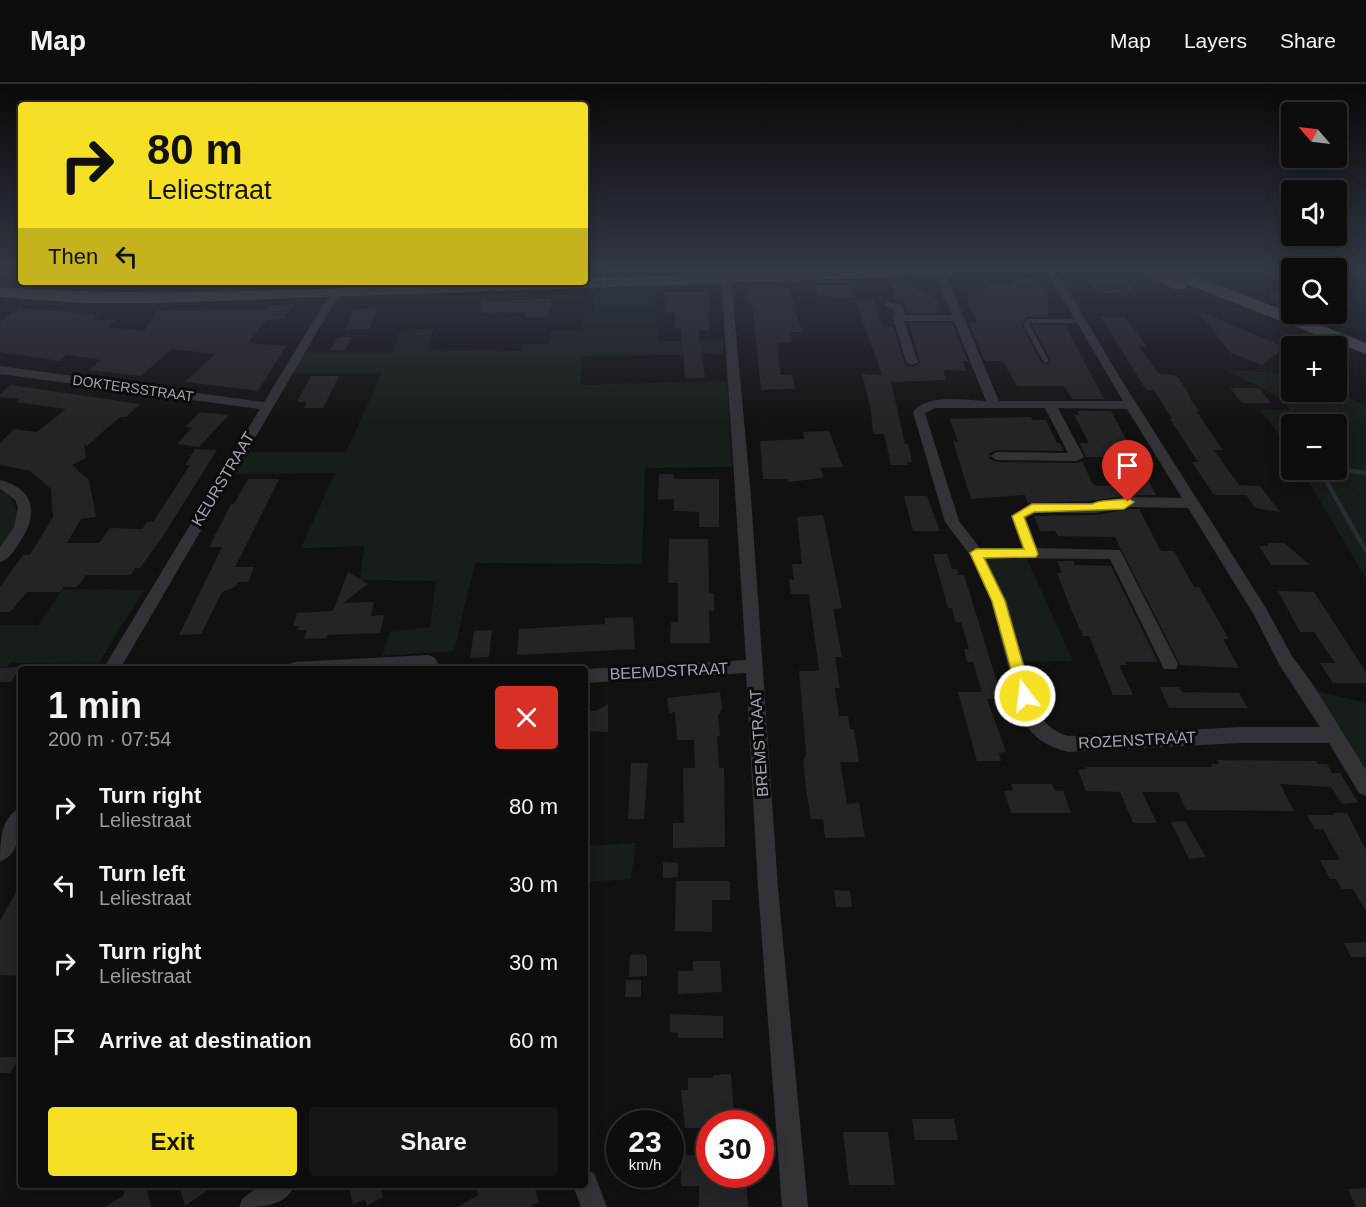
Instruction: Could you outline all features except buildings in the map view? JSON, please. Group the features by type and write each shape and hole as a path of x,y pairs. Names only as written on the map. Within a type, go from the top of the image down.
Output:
{"main road":[{"path":"1272,322 1306,336"},
{"path":"1299,322 1366,349"},
{"path":"1347,353 1366,361"}],"street":[{"name":"KEURSTRAAT","path":"113,666 318,322"},
{"name":"BREMSTRAAT","path":"730,322 744,497 768,888 795,1207"},
{"path":"899,322 912,362"},
{"path":"961,322 994,404"},
{"path":"1083,322 1113,376 1260,612 1281,652 1306,688 1366,787"},
{"name":"DOKTERSSTRAAT","path":"0,370 267,406"},
{"name":"ROZENSTRAAT","path":"1133,405 935,404 925,406 919,412 952,522 976,553 999,601 1030,716 1040,732 1054,741 1069,744 1241,735 1334,735"},
{"path":"997,456 1077,457 1050,405"},
{"path":"0,484 19,493 24,501 26,516 11,546 0,557"},
{"path":"1032,554 1018,516 1032,508 1095,508 1098,505 1124,505 1128,502 1193,503"},
{"path":"976,553 1115,554 1170,664"},
{"path":"352,666 428,662 431,666"},
{"name":"BEEMDSTRAAT","path":"588,676 754,666"},
{"path":"0,852 18,823"},
{"path":"252,1207 278,1188"},
{"path":"587,1188 594,1207"}],"lane":[{"path":"1027,322 1046,361"}],"shaded area":[{"path":"583,322 657,322 658,341 723,340 724,354 583,356 580,385 727,381 732,467 645,468 642,564 475,563 454,651 382,656 390,632 430,627 436,581 360,580 364,546 301,548 335,473 232,474 243,452 346,452 382,373 291,373 303,353 392,353 401,330 434,328 428,350 521,351 522,344 548,344 552,331 582,330"},
{"path":"1226,370 1281,374 1281,399"},
{"path":"1347,397 1366,405 1366,579 1308,480 1347,480 1347,414 1281,414 1281,438 1261,410 1290,409 1284,402 1347,402"},
{"path":"0,490 9,497 17,511 14,525 0,548"},
{"path":"987,559 1027,559 1073,661 1025,662 1007,602"},
{"path":"63,589 144,590 98,664 11,663 7,667 0,667 0,625 38,625"},
{"path":"1317,691 1366,703 1366,773"},
{"path":"636,843 631,879 588,882 588,846"}],"waterway":[{"path":"1347,470 1366,473"},
{"path":"1326,480 1366,551"}],"route":[{"path":"1025,696 999,601 976,553 1032,554 1018,516 1032,508 1095,508 1098,505 1124,505 1128,502"}]}
